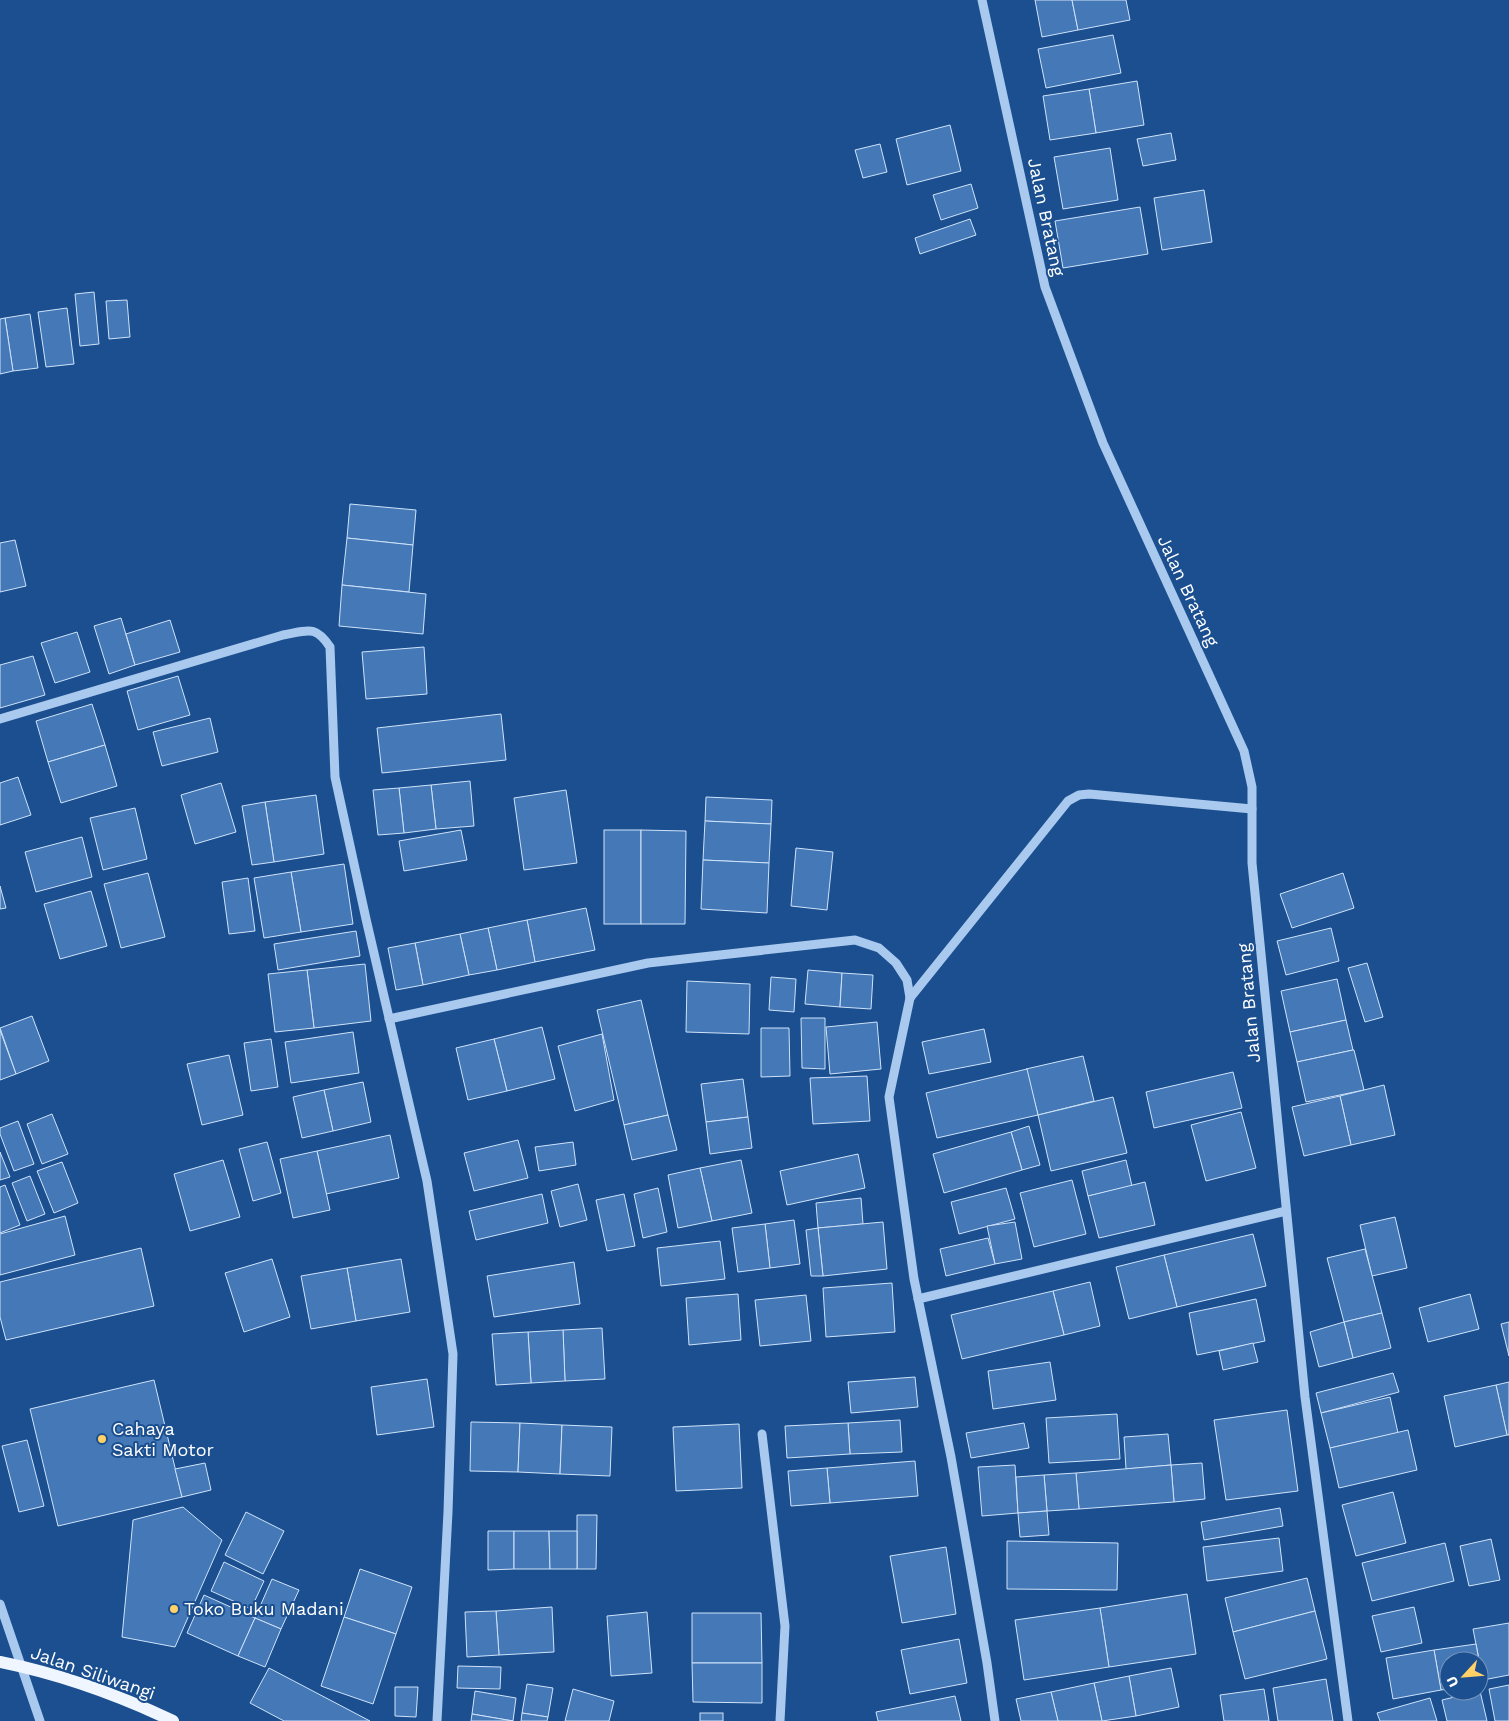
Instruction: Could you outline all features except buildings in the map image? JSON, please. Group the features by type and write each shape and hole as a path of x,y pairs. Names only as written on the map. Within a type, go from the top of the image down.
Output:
{"main road":[{"name":"Jalan Siliwangi","path":"0,1662 21,1666 129,1700 172,1721"}],"street":[{"name":"Jalan Bratang","path":"982,0 1046,288 1103,443 1244,751 1252,787 1252,863 1305,1397 1348,1721"},
{"path":"0,718 283,635 309,630 317,631 324,637 330,647 335,777 427,1181 453,1354 448,1512 437,1721"},
{"path":"910,998 1068,800 1079,795 1089,794 1252,809"},
{"path":"389,1019 648,963 855,940 879,948 896,963 907,980 910,998 889,1097 918,1298 951,1457 988,1663 995,1721"},
{"path":"918,1298 1286,1211"},
{"path":"762,1434 786,1626 780,1721"},
{"path":"0,1604 40,1721"}],"place":[{"name":"Cahaya Sakti Motor","path":"102,1439"},
{"name":"Toko Buku Madani","path":"174,1609"}]}
